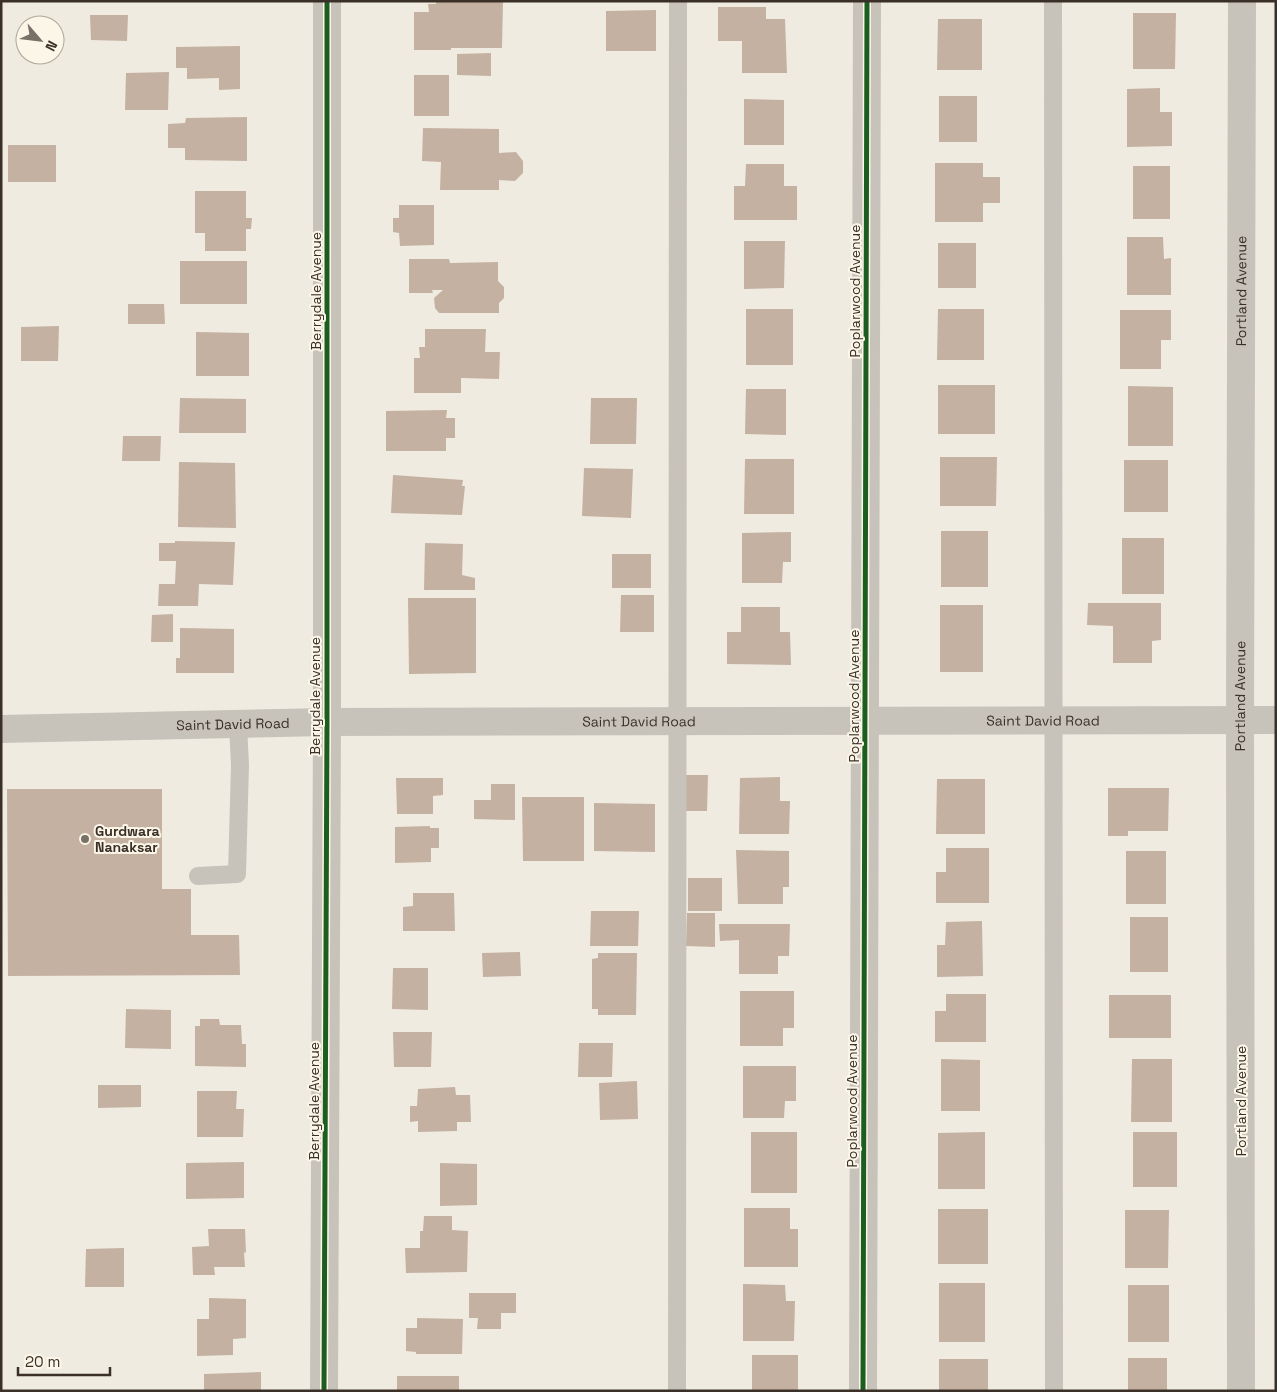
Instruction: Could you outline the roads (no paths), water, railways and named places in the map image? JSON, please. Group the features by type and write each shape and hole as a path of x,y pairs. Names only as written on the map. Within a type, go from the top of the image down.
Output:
{"street":[{"name":"Berrydale Avenue","path":"324,1391 327,722 327,1"},
{"name":"Poplarwood Avenue","path":"862,1391 867,1"},
{"name":"Portland Avenue","path":"1241,1391 1242,1"},
{"name":"Saint David Road","path":"1,729 327,722 1276,720"}],"lane":[{"path":"677,1391 678,1"},
{"path":"1053,1 1054,1391"},
{"path":"198,876 237,874 240,764 238,724"}],"place":[{"name":"Gurdwara Nanaksar","path":"85,839"}]}
